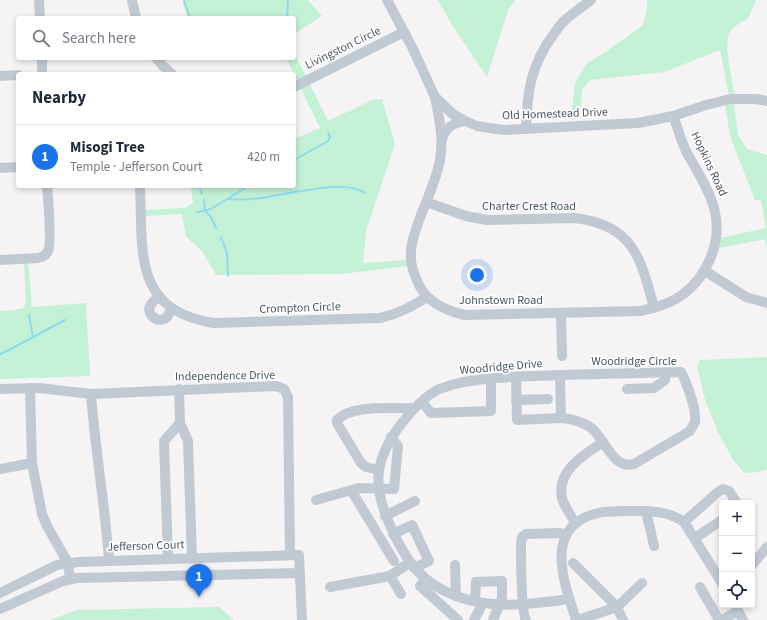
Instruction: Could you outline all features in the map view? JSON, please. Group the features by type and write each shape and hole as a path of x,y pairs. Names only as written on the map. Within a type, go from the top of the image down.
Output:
{"street":[{"path":"39,0 40,16"},
{"path":"132,0 136,16"},
{"name":"Old Homestead Drive","path":"387,0 435,97 454,115 477,126 503,130 638,123 673,116 706,105 730,100 767,101"},
{"path":"526,129 528,90 539,57 545,46 563,22 591,0"},
{"name":"Livingston Circle","path":"296,85 404,32"},
{"path":"42,60 42,72"},
{"path":"159,66 169,72"},
{"path":"0,76 16,75"},
{"name":"Johnstown Road","path":"435,97 442,139 442,151 437,171 412,242 411,258 414,274 427,297 442,308 465,316 640,311 654,308 682,295 693,286 705,271"},
{"name":"Hopkins Road","path":"673,116 686,151 702,179 716,214 717,228 715,244 705,271"},
{"path":"442,139 445,131 450,126 457,122 465,121"},
{"path":"0,168 16,167"},
{"path":"0,260 38,258 46,254 50,246 47,188"},
{"name":"Crompton Circle","path":"140,188 143,259 147,277 160,297 172,308 188,317 214,323 380,318 394,315 427,297"},
{"name":"Charter Crest Road","path":"426,202 476,219 574,218 588,219 600,223 619,234 635,252 645,272 654,308"},
{"path":"705,271 746,297 767,303"},
{"path":"160,297 150,306 149,310 153,317 156,319 164,319 172,308"},
{"path":"561,313 562,356"},
{"name":"Woodridge Circle","path":"516,400 517,420 561,418 574,419 591,427 615,459 627,466 634,464 690,431 694,423 695,415 687,384 681,372 560,376"},
{"path":"627,390 654,388 665,380 665,373"},
{"path":"560,376 561,418"},
{"name":"Woodridge Drive","path":"560,376 491,379 458,383 438,389 413,408 391,437 382,454 378,488 380,502 385,516 400,549 426,580 456,596 499,605 570,599"},
{"path":"516,377 516,400 548,399"},
{"path":"422,402 431,413 491,411 491,379"},
{"name":"Independence Drive","path":"0,389 47,388 91,394 276,386 284,390 288,397 294,555 300,573 302,620"},
{"path":"30,388 32,463 44,520 68,563 70,579"},
{"path":"179,390 180,423 188,441 192,558"},
{"path":"91,394 93,428 109,560"},
{"path":"379,470 366,467 361,463 336,420 349,411 413,408"},
{"path":"168,558 164,441 180,423"},
{"path":"316,500 359,488 394,489 398,446 391,437"},
{"path":"575,523 562,499 561,489 565,473 590,451 603,442"},
{"path":"0,469 32,463"},
{"path":"684,522 723,489 729,491 735,500"},
{"path":"351,490 393,558 400,549"},
{"path":"385,516 415,502"},
{"path":"646,511 654,546"},
{"path":"642,583 617,607 596,617 577,620 560,563 561,550 565,536 575,523 599,512 661,512 675,516 684,522 719,578"},
{"path":"695,538 719,522"},
{"path":"330,587 390,576 412,565 429,561 412,525 394,534"},
{"path":"526,620 524,618 523,604 522,537 526,534 560,533 565,536"},
{"path":"755,561 767,547"},
{"name":"Jefferson Court","path":"1,590 49,569 68,563 109,560 294,555"},
{"path":"573,563 617,607 623,620"},
{"path":"455,565 456,596"},
{"path":"0,610 63,581 77,578 300,573"},
{"path":"390,576 401,594"},
{"path":"426,580 420,586 458,620"},
{"path":"474,620 480,609 476,582 502,581 502,598 493,620"},
{"path":"700,588 720,620 739,612"}],"green space":[{"path":"183,0 308,0 322,16 296,33 296,16 187,16 183,5"},
{"path":"438,0 515,0 508,10 487,77 452,25"},
{"path":"647,0 756,0 748,19 737,25 729,34 727,48 737,104 734,105 738,135 747,149 767,155 767,247 765,239 719,248 720,238 766,228 761,200 755,200 730,136 724,97 729,96 720,50 664,72 590,80 582,90 580,118 571,118 575,84 586,64 643,25"},
{"path":"296,56 328,121 372,100 382,99 395,144 366,231 363,263 406,260 407,266 342,274 216,275 202,251 186,237 182,214 145,216 145,210 184,208 193,203 191,188 296,188 296,138 320,128 296,79 296,72 293,72 287,60 296,60"},
{"path":"28,262 32,307 86,303 90,376 0,379 0,311 24,308 26,301 24,263"},
{"path":"767,357 767,469 760,472 744,473 732,458 718,432 705,400 697,366 700,360"},
{"path":"219,607 234,620 51,620 76,610"}],"waterway":[{"path":"184,0 189,16"},
{"path":"287,16 288,0"},
{"path":"296,159 328,141 330,137 328,133"},
{"path":"228,199 262,198 309,190 342,187 355,189 365,193"},
{"path":"200,188 202,194"},
{"path":"197,212 211,209 245,188"},
{"path":"204,200 205,211 211,217 216,228"},
{"path":"221,237 227,253 228,276"},
{"path":"29,315 33,337"},
{"path":"0,354 65,320"}],"place":[{"name":"Misogi Tree","path":"199,597"}]}
